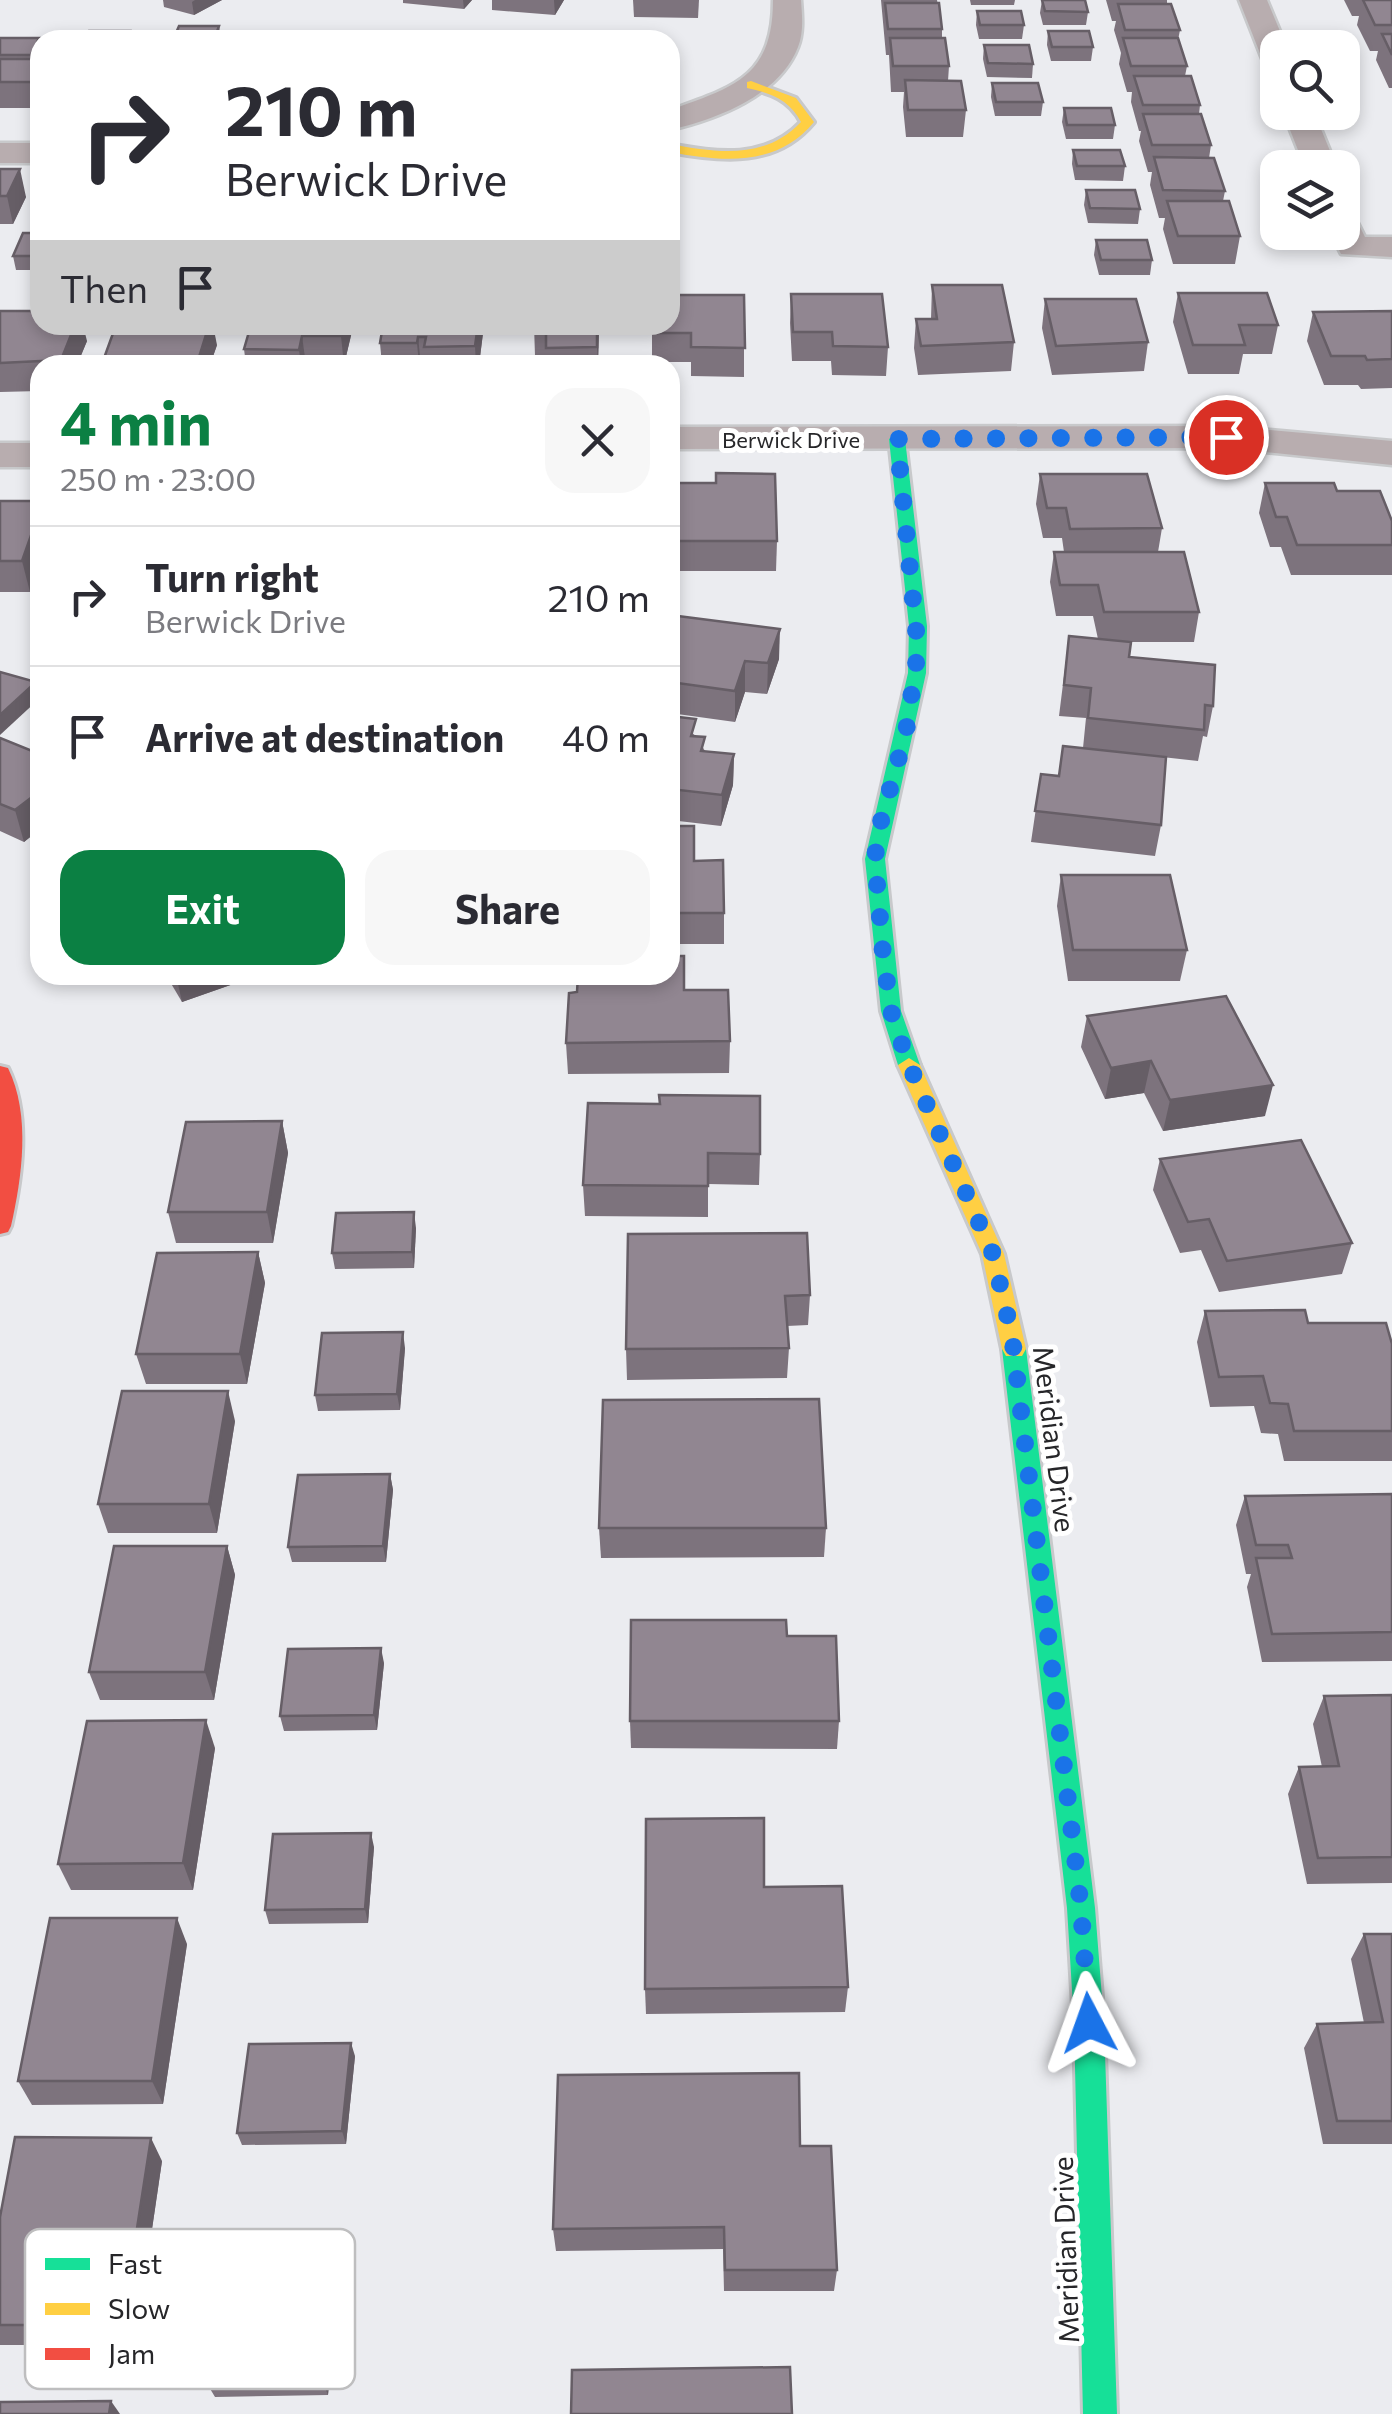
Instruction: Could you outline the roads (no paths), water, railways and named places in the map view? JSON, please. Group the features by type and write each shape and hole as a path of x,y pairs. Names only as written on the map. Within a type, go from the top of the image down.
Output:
{"street":[{"path":"684,116 751,85 770,69 783,49 787,0"},
{"path":"1253,0 1265,30"},
{"path":"680,150 746,154 770,150 803,132 808,122 795,100 751,85"},
{"path":"0,153 30,153"},
{"path":"1360,238 1392,247"},
{"name":"Berwick Drive","path":"680,438 1226,437 1392,452"},
{"name":"Meridian Drive","path":"897,439 918,642 917,674 906,732 878,832 875,859 883,954 891,1011 907,1060 993,1254 1012,1336 1081,1908 1089,2023 1100,2414"},
{"path":"0,454 30,455"},
{"path":"0,1073 9,1098 13,1154 0,1226"}]}
